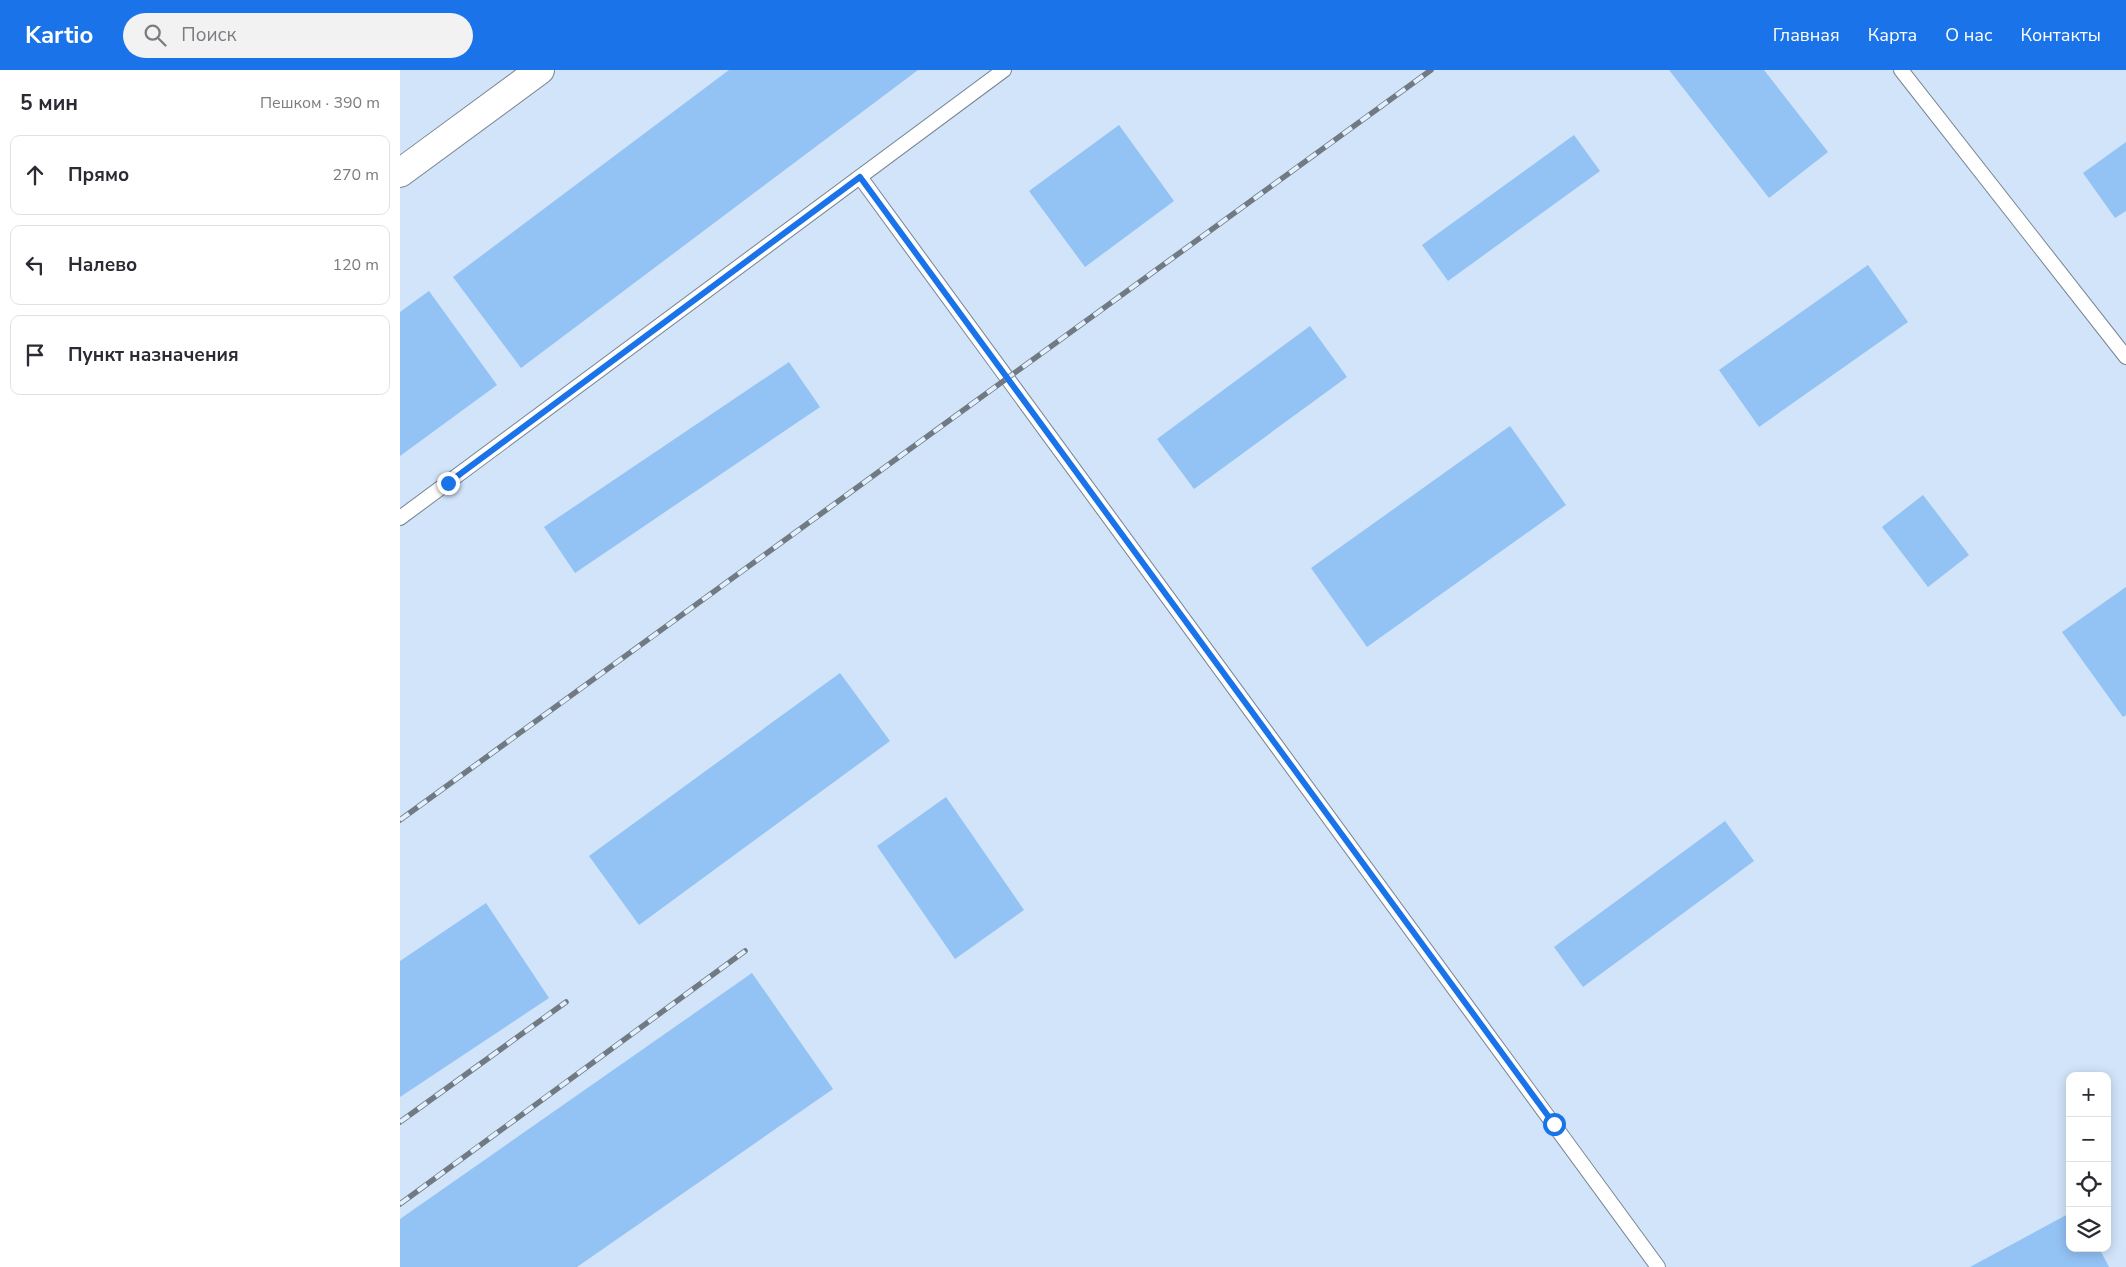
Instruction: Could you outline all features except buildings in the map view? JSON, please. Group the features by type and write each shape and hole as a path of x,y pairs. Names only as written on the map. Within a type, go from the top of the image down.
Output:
{"street":[{"path":"400,173 540,70"}],"lane":[{"path":"400,518 1004,70"},
{"path":"1901,70 2126,357"},
{"path":"860,177 1658,1267"}],"shaded area":[{"path":"400,70 2126,70 2126,1267 400,1267"}],"railway":[{"path":"400,820 1431,70"},
{"path":"400,1204 745,951"},
{"path":"400,1122 566,1002"}],"route":[{"path":"448,483 860,177 1554,1124"}]}
